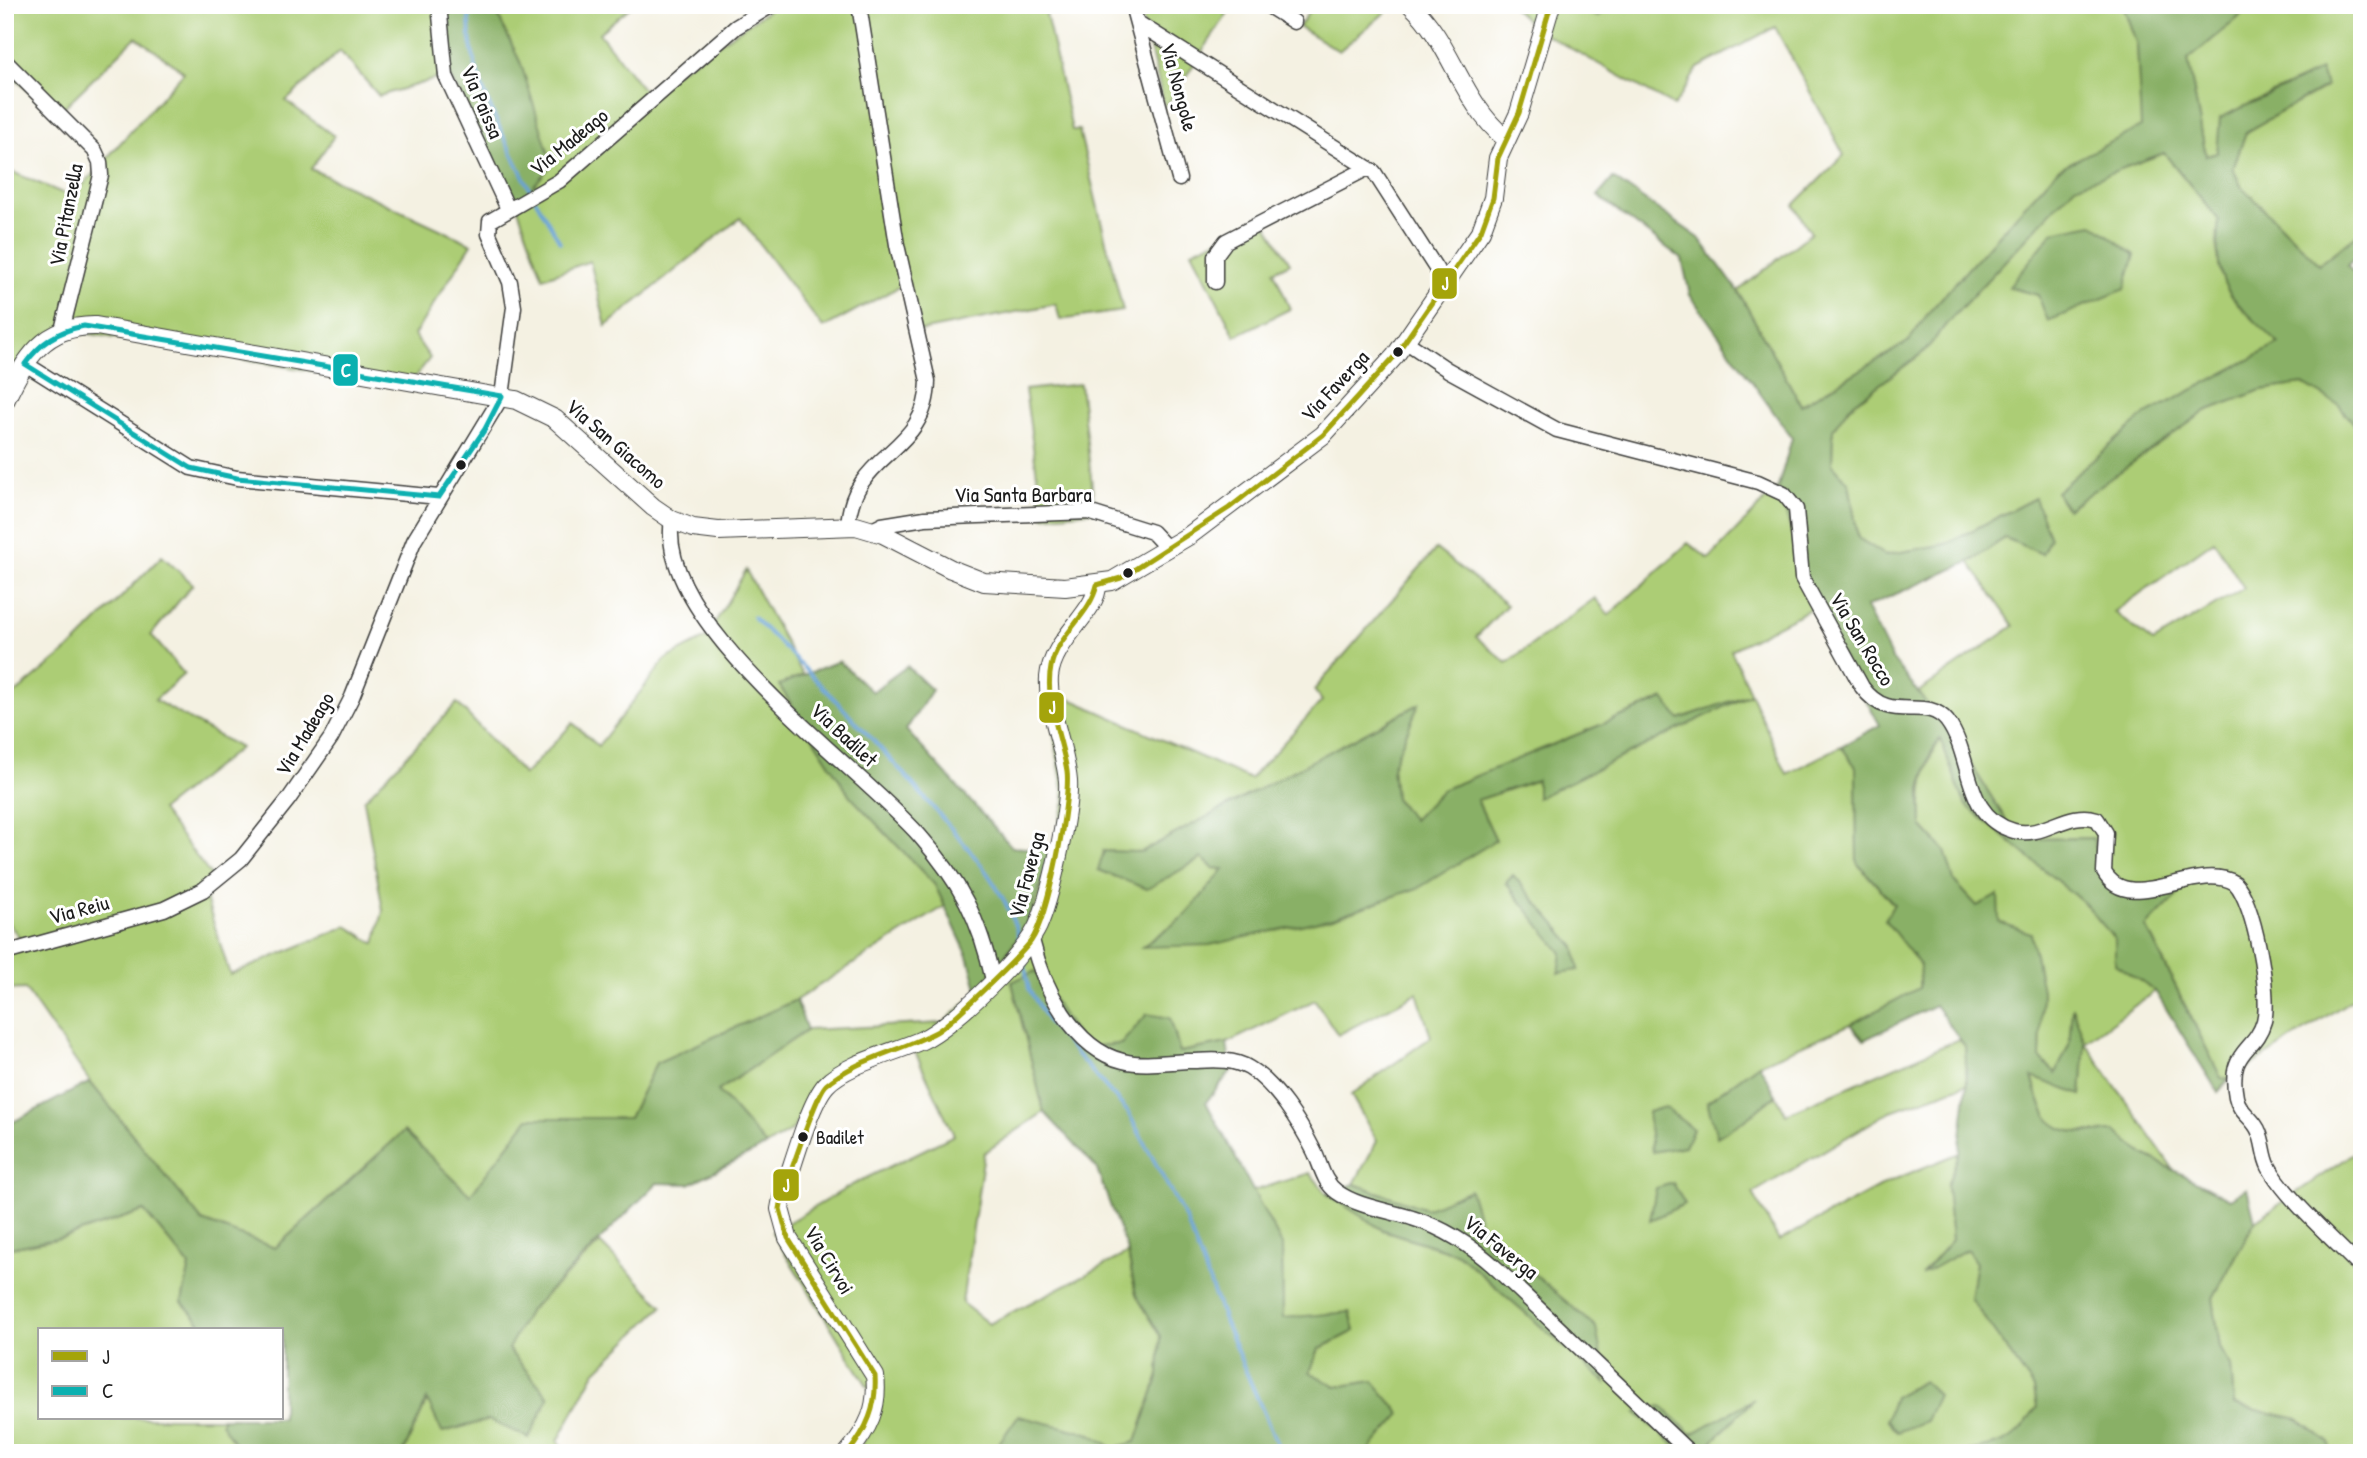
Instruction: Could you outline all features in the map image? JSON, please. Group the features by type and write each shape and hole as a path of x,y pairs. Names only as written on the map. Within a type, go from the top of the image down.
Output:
{"street":[{"name":"Via Paissa","path":"439,5 446,76 508,209"},
{"name":"Via Madeago","path":"164,909 203,890 241,859 288,800 331,738 352,696 414,541 439,497 485,429 502,396 514,307 510,282 488,230 493,217 542,192 574,168 736,27 772,5"},
{"path":"848,526 849,506 864,476 911,433 924,411 928,389 897,245 859,5"},
{"path":"1267,5 1294,22"},
{"path":"1412,5 1433,29 1476,109 1505,138"},
{"name":"Via Faverga","path":"1551,5 1519,113 1505,138 1489,213 1481,232 1405,341 1323,435 1229,508 1121,578 1097,584 1094,598 1059,645 1051,665 1049,685 1067,772 1068,798 1044,908 1032,940 1050,990 1090,1046 1112,1057 1134,1063 1223,1060 1249,1067 1271,1088 1293,1117 1315,1153 1328,1183 1336,1192 1360,1203 1431,1224 1466,1244 1497,1269 1690,1453"},
{"name":"Via Nongole","path":"1135,6 1179,179"},
{"path":"1138,23 1368,168 1384,183 1446,284"},
{"name":"Via Pitanzella","path":"5,61 95,151 100,162 101,175 62,330"},
{"path":"1215,282 1215,256 1226,241 1368,168"},
{"name":"Via San Giacomo","path":"62,330 96,326 502,396 530,405 555,419 672,520 700,530 848,526 872,530 962,574 985,582 1020,586 1097,584"},
{"path":"5,401 24,363 44,340 62,330"},
{"name":"Via San Rocco","path":"1405,341 1448,370 1557,430 1748,479 1784,494 1796,509 1799,520 1802,578 1862,687 1885,708 1923,709 1942,716 1953,733 1982,811 1992,822 2016,832 2029,832 2086,815 2103,825 2105,844 2102,866 2107,879 2119,887 2144,890 2209,876 2229,879 2239,887 2259,954 2266,1011 2262,1027 2244,1049 2237,1064 2237,1101 2241,1111 2259,1131 2264,1155 2276,1178 2362,1269"},
{"path":"24,363 191,468 237,478 439,497"},
{"name":"Via Santa Barbara","path":"872,530 925,517 1088,512 1152,532 1167,548"},
{"name":"Via Badilet","path":"672,520 671,548 684,582 702,614 777,702 919,835 969,902 985,942 993,980"},
{"name":"Via Reiu","path":"5,953 164,909"},
{"name":"Via Cirvoi","path":"848,1453 870,1421 877,1393 875,1376 788,1238 780,1209 783,1193 824,1087 846,1072 938,1031 1032,940"}],"green space":[{"path":"10,5 445,5 449,75 379,96 340,51 286,101 334,136 311,169 472,244 414,335 430,358 407,387 79,332 36,351 5,412 5,169 72,197 184,72 136,37 55,116 14,77 5,88 5,10"},
{"path":"445,5 493,5 521,64 552,164 517,206 449,75"},
{"path":"493,5 633,5 599,33 646,93 776,5 1044,5 1072,130 1079,130 1123,311 1060,320 1056,304 920,331 908,282 823,328 740,218 606,326 590,261 543,278 517,206 521,64"},
{"path":"1139,5 1233,5 1165,108"},
{"path":"1313,5 1394,5 1339,51 1299,27"},
{"path":"1511,5 1571,5 1598,17 1608,5 2123,5 2137,45 2142,127 2058,169 1929,312 1908,342 1801,405 1738,291 1811,233 1794,205 1844,155 1775,27 1698,68 1674,106 1536,29"},
{"path":"2123,5 2286,5 2285,10 2246,11 2188,60 2206,156 2217,153 2220,118 2321,70 2326,86 2246,132 2233,169 2241,186 2319,264 2362,231 2362,250 2347,266 2362,280 2362,598 2350,523 2361,432 2339,405 2303,384 2261,390 2206,411 2067,509 2056,492 2145,415 2279,344 2229,291 2222,278 2219,263 2219,220 2164,153 2075,186 1948,322 1925,351 1849,407 1833,429 1832,464 1849,483 1858,538 1885,555 1946,544 2035,498 2050,538 2042,554 2005,538 1969,562 1866,607 1892,659 1955,739 2006,820 2031,839 2093,838 2105,882 2182,890 2146,927 2221,1078 2229,1080 2218,1092 2155,991 2115,964 2115,939 2085,904 1965,804 1940,739 1930,755 1921,789 1922,826 1945,851 1954,881 1977,906 1998,895 1999,922 2031,933 2042,991 2040,1058 2056,1073 2069,1045 2072,1007 2085,1042 2081,1095 2032,1077 2044,1110 2051,1120 2068,1131 2115,1131 2144,1155 2230,1199 2247,1188 2255,1221 2213,1298 2220,1348 2231,1366 2234,1405 2298,1419 2329,1443 2331,1453 1960,1453 2005,1441 2020,1429 2037,1407 2034,1388 1970,1298 1976,1263 1967,1249 1921,1275 1952,1240 1947,1186 1959,1153 1967,1084 1965,1046 1935,1005 1864,1040 1851,1024 1919,988 1920,965 1885,920 1894,904 1857,863 1856,767 1841,746 1880,725 1814,607 1778,487 1792,438 1690,295 1682,259 1598,196 1613,178 1699,238 1738,291 1801,405 1908,342 1929,312 2058,169 2141,127 2137,45"},
{"path":"2286,5 2362,5 2362,231 2319,264 2241,186 2233,169 2246,132 2326,87 2321,71 2217,153 2206,156 2188,60 2246,11 2285,10"},
{"path":"2164,153 2219,220 2219,263 2222,278 2229,291 2280,344 2145,415 2067,508 2206,411 2261,390 2303,384 2339,405 2361,432 2350,523 2362,598 2362,998 2359,995 2229,1080 2221,1078 2146,926 2182,891 2105,882 2092,838 2031,839 2006,820 1955,739 1917,693 2014,626 1969,562 2005,538 2035,498 1946,544 1885,555 1858,538 1849,483 1832,464 1833,429 1849,407 1925,351 1948,322 2075,185","holes":["2134,255 2124,289 2048,321 2038,295 2010,288","2214,541 2244,588 2153,642 2114,612"]},
{"path":"1263,218 1290,263 1274,271 1290,309 1235,336 1192,251"},
{"path":"2093,224 2135,255 2125,289 2048,321 2038,295 2009,287 2053,232"},
{"path":"1080,384 1095,511 1043,517 1025,390"},
{"path":"1778,487 1814,607 1731,650 1787,774 1841,746 1856,767 1857,863 1894,905 1885,920 1920,965 1919,989 1851,1024 1759,1064 1707,1102 1745,1120 1776,1095 1786,1114 1959,1039 1965,1046 1967,1084 1891,1111 1753,1193 1779,1241 1888,1182 1959,1153 1947,1186 1952,1240 1923,1273 1967,1249 1976,1263 1970,1298 2034,1388 2037,1407 2023,1429 2008,1442 1960,1453 1751,1453 1710,1444 1751,1401 1692,1434 1661,1406 1637,1413 1684,1453 1374,1453 1369,1450 1373,1381 1336,1387 1310,1372 1319,1349 1355,1331 1350,1313 1283,1319 1282,1245 1253,1191 1310,1173 1327,1194 1383,1230 1458,1254 1605,1382 1515,1257 1487,1246 1470,1191 1426,1209 1354,1184 1377,1141 1351,1095 1431,1037 1417,993 1338,1035 1315,1000 1227,1043 1180,1052 1170,1018 1121,1044 1084,1047 1012,983 1044,1112 984,1153 962,1303 989,1324 1128,1253 1136,1295 1161,1336 1159,1375 1136,1442 1113,1448 1091,1434 1018,1417 992,1453 857,1453 881,1408 772,1232 854,1184 954,1135 910,1041 820,1078 793,1129 766,1146 718,1091 807,1030 943,1023 978,992 1026,928 1053,850 1065,801 1046,688 1250,779 1322,701 1314,690 1436,549 1507,605 1476,637 1507,663 1595,598 1609,615 1688,543 1709,559","holes":["1743,697 1538,797 1537,780 1477,800 1496,840 1143,946 1186,915 1225,869 1213,868 1202,858 1147,889 1104,851 1141,853 1418,705 1392,767 1395,798 1413,821 1442,790 1663,699 1679,719","1513,875 1579,970 1506,883"]},
{"path":"162,556 193,584 151,635 184,674 155,700 240,748 161,810 212,877 202,886 230,975 347,926 375,944 383,911 364,800 457,703 524,775 573,723 598,746 666,659 706,638 746,570 803,675 779,685 850,796 935,885 945,906 796,1000 656,1063 629,1118 529,1119 470,1195 404,1131 275,1248 202,1221 90,1082 25,989 5,990 5,946 23,941 5,920 5,702 76,643"},
{"path":"839,661 872,692 907,666 932,690 906,730 1012,847 1053,850 1025,928 978,992 968,956 935,885 850,796 779,685"},
{"path":"1751,694 1537,798 1537,780 1477,800 1496,840 1420,887 1333,918 1210,945 1142,947 1186,915 1224,869 1213,868 1202,858 1147,889 1098,870 1104,851 1141,852 1419,704 1392,767 1395,798 1413,820 1442,790 1664,699 1679,719"},
{"path":"1940,738 1965,804 2085,904 2115,939 2115,964 2155,991 2085,1042 2073,1009 2069,1045 2056,1074 2040,1058 2042,991 1999,922 1977,906 1954,881 1945,851 1922,826 1924,781"},
{"path":"1513,875 1575,947 1579,970 1559,973 1562,953 1506,883"},
{"path":"1035,971 1084,1047 1121,1044 1147,1014 1170,1018 1180,1052 1227,1043 1231,1071 1206,1102 1282,1245 1283,1318 1350,1312 1355,1331 1319,1349 1310,1372 1336,1387 1373,1381 1401,1414 1370,1449 1374,1453 992,1453 1018,1416 1091,1434 1113,1448 1136,1442 1159,1375 1161,1336 1136,1295 1128,1253 1096,1167 1044,1112 1012,982"},
{"path":"796,1000 807,1030 718,1091 766,1146 689,1184 657,1183 528,1312 508,1349 549,1397 529,1438 489,1420 442,1432 427,1400 403,1453 241,1453 221,1423 222,1420 284,1420 284,1328 205,1328 182,1302 190,1266 144,1211 61,1238 5,1249 5,1126 90,1082 202,1221 275,1248 404,1131 470,1195 529,1118 629,1118 656,1063"},
{"path":"2085,1042 2174,1170 2144,1155 2115,1131 2068,1131 2050,1120 2032,1076 2081,1095"},
{"path":"1759,1064 1776,1095 1745,1120 1717,1137 1707,1102"},
{"path":"1664,1107 1693,1129 1685,1146 1652,1152 1648,1112"},
{"path":"2362,1148 2362,1453 2331,1453 2329,1443 2298,1419 2234,1405 2231,1366 2220,1348 2213,1298 2255,1221"},
{"path":"1673,1183 1685,1204 1650,1220 1656,1188"},
{"path":"1354,1184 1426,1209 1470,1190 1487,1246 1514,1257 1596,1327 1606,1383 1458,1254 1383,1230 1327,1194"},
{"path":"144,1211 190,1266 182,1302 205,1328 38,1328 38,1420 222,1420 221,1423 241,1453 5,1453 5,1249 61,1238"},
{"path":"600,1243 663,1306 595,1372 558,1441 568,1453 403,1453 428,1399 442,1432 489,1420 529,1438 549,1397 507,1349 528,1312"},
{"path":"1923,1381 1938,1395 1926,1421 1897,1432 1886,1420 1894,1397"},
{"path":"1754,1399 1710,1444 1751,1453 1684,1453 1636,1413 1661,1406 1692,1434"}],"waterway":[{"path":"470,5 469,29 479,78 498,125 531,192"},
{"path":"535,199 560,242"},
{"path":"753,617 862,728 968,848 1005,902 1020,943"},
{"path":"1023,957 1029,989 1048,1022 1128,1112 1186,1220 1225,1323 1281,1453"}],"transit line":[{"name":"J","path":"848,1453 861,1435 869,1417 874,1398 875,1376 788,1238 780,1209 783,1193 821,1092 826,1085 851,1068 936,1032 985,989 1031,941 1038,928 1051,884 1067,786 1065,758 1054,719 1049,680 1054,656 1060,645 1088,606 1097,585 1121,578 1229,508 1323,435 1395,356 1481,231 1493,198 1498,158 1519,113 1551,5"},
{"name":"C","path":"84,326 502,396 485,429 439,497 237,478 191,468 25,364 37,349 51,339 84,326"}],"place":[{"name":"Badilet","path":"803,1137"}]}
